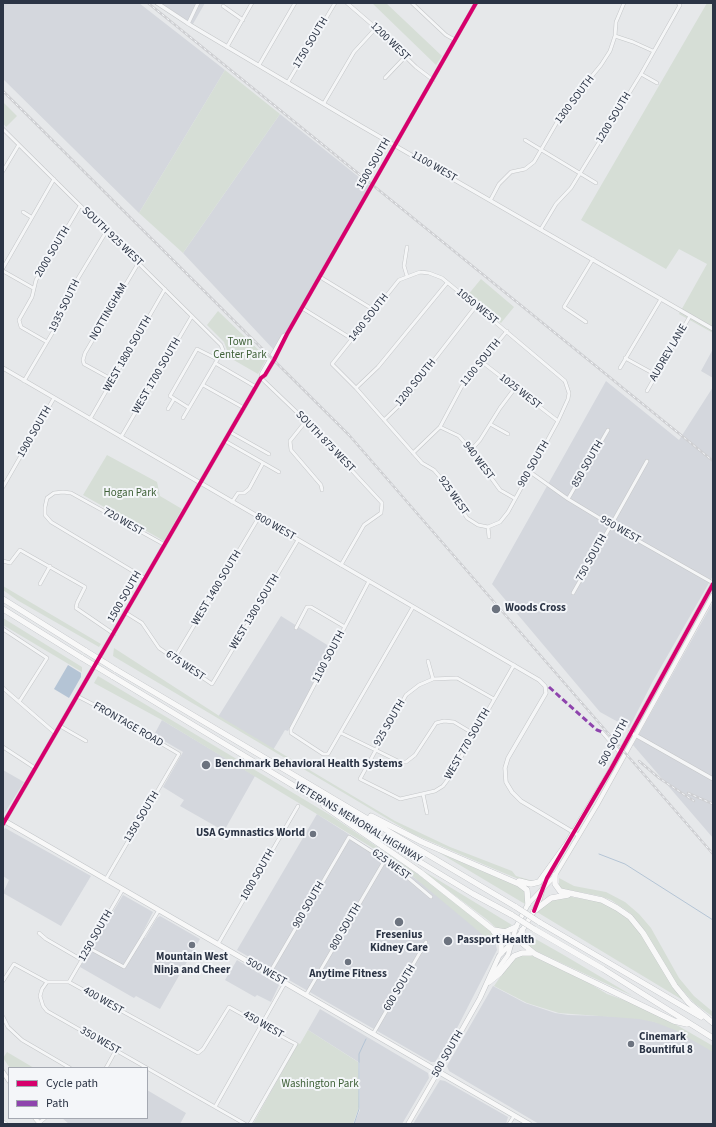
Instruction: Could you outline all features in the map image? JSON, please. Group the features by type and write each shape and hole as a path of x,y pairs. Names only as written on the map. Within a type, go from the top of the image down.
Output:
{"highway":[{"name":"VETERANS MEMORIAL HIGHWAY","path":"3,599 115,669 331,796 539,922 713,1023"},
{"name":"VETERANS MEMORIAL HIGHWAY","path":"3,609 473,894 512,915 713,1038"},
{"path":"305,791 337,816 420,872 492,929 500,941 501,953"},
{"path":"331,796 422,842 525,888 528,896 528,904"},
{"path":"501,876 528,884 536,883 544,877 554,858 565,846"},
{"path":"555,875 555,884 559,889 608,902 630,917 643,933 675,986 689,1003 713,1023"},
{"path":"534,910 543,902 554,896 580,895"},
{"path":"492,929 503,933 516,927"},
{"path":"522,930 522,944 535,954 674,1021 693,1025"},
{"path":"488,983 500,973 514,956 525,953 535,954"}],"main road":[{"name":"500 SOUTH","path":"488,983 492,969 501,953 522,930 534,910 545,881 620,753 630,732 713,583"},
{"name":"500 SOUTH","path":"408,1124 488,983 507,958 516,927 528,904 555,875 618,766 713,595"},
{"path":"618,766 620,753"},
{"name":"500 WEST","path":"4,822 106,879 529,1124"}],"street":[{"name":"1100 WEST","path":"157,3 188,24 324,104 491,199 713,329"},
{"path":"188,24 198,3"},
{"path":"227,47 252,3"},
{"path":"258,65 295,3"},
{"name":"1750 SOUTH","path":"288,82 335,3"},
{"name":"1200 WEST","path":"347,3 376,28 405,57 433,80"},
{"path":"412,3 446,35 456,40"},
{"name":"1500 SOUTH","path":"4,822 261,378 265,375 274,360 286,334 476,3"},
{"name":"1300 SOUTH","path":"491,199 503,180 511,172 525,169 534,162 564,110 601,65 610,51 615,36 616,22 624,3"},
{"name":"1200 SOUTH","path":"541,229 556,204 571,188 641,74 652,51 680,5 678,3"},
{"path":"223,6 243,20"},
{"path":"324,104 354,52 376,28"},
{"path":"615,36 652,51"},
{"path":"384,78 405,57"},
{"path":"641,74 657,83"},
{"name":"SOUTH 925 WEST","path":"3,129 18,146 139,262 221,345 223,350 217,359"},
{"path":"525,140 596,183"},
{"path":"3,171 18,146"},
{"path":"3,268 54,179"},
{"name":"2000 SOUTH","path":"47,342 21,327 20,320 32,298 36,280 80,206"},
{"path":"23,212 31,217"},
{"name":"1935 SOUTH","path":"24,380 57,325 74,285 106,232"},
{"path":"406,247 404,266 408,275"},
{"path":"586,322 564,307 593,259"},
{"name":"NOTTINGHAM","path":"113,380 84,364 83,360 85,353 139,262"},
{"path":"3,271 33,288"},
{"name":"1050 WEST","path":"408,275 420,272 429,273 447,283 565,381 568,393"},
{"name":"1400 SOUTH","path":"356,388 332,364 399,280 408,275"},
{"path":"320,276 374,310"},
{"path":"384,420 356,388 378,367 447,283"},
{"name":"WEST 1800 SOUTH","path":"90,419 165,289"},
{"path":"620,368 661,299"},
{"name":"1200 SOUTH","path":"384,420 406,399 424,373 476,306"},
{"path":"302,308 352,339"},
{"name":"WEST 1700 SOUTH","path":"121,437 192,316"},
{"name":"AUDREV LANE","path":"647,390 690,316"},
{"name":"1100 SOUTH","path":"412,452 440,427 462,386 506,331"},
{"path":"183,418 203,385 217,359 198,349 170,396 189,408"},
{"path":"625,358 656,375"},
{"name":"1025 WEST","path":"482,362 558,420"},
{"path":"215,363 256,387"},
{"name":"800 WEST","path":"3,368 539,680 544,686 546,692 508,758 505,776 512,792 526,805 573,832"},
{"name":"SOUTH 875 WEST","path":"261,378 306,421 380,499 383,509 380,515 364,525 341,565"},
{"path":"203,385 244,408"},
{"path":"471,450 515,388"},
{"name":"900 SOUTH","path":"488,527 500,522 508,512 514,498 558,420 568,399 568,393"},
{"name":"1900 SOUTH","path":"3,487 54,398"},
{"path":"168,408 174,399"},
{"name":"925 WEST","path":"384,420 422,463 434,470 446,484 467,518 478,525 488,527"},
{"path":"306,421 290,441 290,450 321,485 322,490"},
{"path":"490,424 508,434"},
{"name":"940 WEST","path":"440,427 459,436 500,490 514,498"},
{"name":"850 SOUTH","path":"568,499 608,430"},
{"path":"230,432 269,454"},
{"path":"225,441 279,472"},
{"name":"750 SOUTH","path":"573,593 647,461"},
{"path":"232,502 238,492 244,493 249,489 264,463"},
{"name":"950 WEST","path":"530,472 568,499 610,525 713,583"},
{"name":"720 WEST","path":"146,579 58,527 45,515 47,498 54,493 63,492 81,498 165,546"},
{"name":"WEST 1400 SOUTH","path":"174,659 259,518"},
{"path":"488,527 489,537"},
{"name":"WEST 1300 SOUTH","path":"212,684 298,540"},
{"path":"3,561 10,563 20,550 85,587 76,608 89,619 114,634"},
{"path":"40,584 50,566"},
{"name":"1100 SOUTH","path":"341,733 328,754 323,754 291,733 301,709 369,581"},
{"path":"296,628 307,607 311,607 345,627"},
{"path":"413,607 341,733 393,760 406,762 415,755 436,723 444,721 454,722 474,734"},
{"name":"675 WEST","path":"126,613 142,623 159,648 212,684"},
{"path":"3,629 47,658 19,702"},
{"path":"428,662 433,680"},
{"name":"WEST 770 SOUTH","path":"360,779 400,799 435,791 443,786 514,665"},
{"name":"925 SOUTH","path":"360,779 406,695 419,685 433,680 457,678 494,699"},
{"path":"3,688 55,733"},
{"name":"FRONTAGE ROAD","path":"77,696 106,711 179,754"},
{"path":"60,726 86,741"},
{"path":"602,732 620,753"},
{"path":"630,732 713,779"},
{"path":"3,747 35,768"},
{"name":"1350 SOUTH","path":"106,879 179,754"},
{"path":"422,794 427,813"},
{"name":"1000 SOUTH","path":"218,944 298,806"},
{"path":"573,832 578,836"},
{"name":"900 SOUTH","path":"269,974 349,837"},
{"name":"625 WEST","path":"349,837 385,860 431,897"},
{"name":"800 SOUTH","path":"306,995 385,860"},
{"name":"1250 SOUTH","path":"69,982 123,889"},
{"path":"89,948 124,967 159,910"},
{"path":"39,932 46,939 82,960"},
{"name":"600 SOUTH","path":"373,1034 426,942"},
{"name":"400 WEST","path":"5,972 14,964 47,982 69,982 200,1053 229,1007"},
{"path":"3,981 5,972"},
{"name":"350 WEST","path":"47,982 42,989 40,996 41,1003 45,1009 146,1067"},
{"path":"215,1107 285,983"},
{"name":"450 WEST","path":"229,1007 296,1044 250,1124"},
{"path":"3,1017 8,1027 22,1040 68,1067"},
{"path":"107,1067 116,1050"},
{"name":"350 WEST","path":"148,1068 245,1124"},
{"path":"510,1124 514,1116"}],"shaded area":[{"path":"3,3 139,3 225,70 139,213 3,79"},
{"path":"160,3 205,3 193,24"},
{"path":"280,114 370,186 275,351 183,253"},
{"path":"713,349 713,378 701,371"},
{"path":"606,381 679,440 713,387 713,576 653,681 629,728 600,712 492,584"},
{"path":"713,602 713,838 633,745"},
{"path":"281,616 332,648 288,731 285,730 273,750 218,717"},
{"name":"Benchmark Behavioral Health Systems","path":"162,720 255,776 224,831 180,806 184,800 163,787 183,752 154,735"},
{"path":"3,770 24,782 4,814 3,814"},
{"path":"317,814 400,867 494,937 497,950 455,1032 435,1062 431,1062 237,950"},
{"path":"5,828 91,876 61,926 3,893 9,880 3,876 3,831"},
{"path":"123,895 153,912 141,936 145,938 157,918 160,916 200,939 160,1009 136,996 134,998 80,967"},
{"path":"237,960 279,985 271,1002 257,995 255,997 225,980"},
{"path":"493,986 525,1003 555,1013 568,1015 636,1017 674,1027 713,1049 713,1124 539,1124 449,1071 447,1066"},
{"path":"320,1009 428,1073 429,1078 402,1124 354,1124 360,1110 360,1063 308,1030"},
{"path":"440,1080 445,1081 508,1117 506,1124 413,1124"},
{"path":"148,1091 186,1113 180,1124 69,1124 63,1119 148,1119"}],"green space":[{"path":"372,3 386,3 442,56 436,65"},
{"path":"707,3 713,3 713,333 679,314 707,264 679,249 666,269 581,220"},
{"path":"225,70 280,114 183,253 139,213"},
{"path":"3,102 17,116 6,127 3,123"},
{"path":"481,279 514,307 501,323 467,296"},
{"name":"Town Center Park","path":"218,311 267,358 258,374 225,355 227,350 224,342 207,325"},
{"name":"Hogan Park","path":"107,455 157,482 160,496 182,509 164,541 83,495"},
{"path":"3,586 101,644 99,647 17,600 3,590"},
{"path":"3,618 82,667 82,672 3,625"},
{"path":"114,648 224,719 395,821 450,847 512,871 516,876 533,881 521,880 413,834 113,656"},
{"path":"98,676 330,815 422,877 497,936 489,940 410,874 381,853 162,720 94,683"},
{"path":"438,852 524,889 525,904"},
{"path":"421,870 512,925 504,930 496,928 489,921"},
{"path":"559,878 574,886 606,892 625,902 639,914 651,928 679,978 694,996 713,1012 713,1017 694,1003 677,984 644,930 630,913 611,900 600,896 563,889 559,887"},
{"path":"566,896 606,903 633,922 686,1002 537,912 548,900"},
{"path":"525,933 633,996 531,949 526,946"},
{"path":"531,955 589,983 607,994 649,1009 713,1046 713,1052 675,1030 654,1022 639,1019 559,1013 527,1003 494,986 510,963 519,956"},
{"name":"Washington Park","path":"308,1030 358,1062 359,1107 353,1124 253,1124 298,1043 300,1044"},
{"path":"7,1052 32,1067 9,1067 3,1058"}],"water":[{"path":"68,665 81,673 81,677 69,698 54,689"}],"waterway":[{"path":"599,854 625,864 713,920"},
{"path":"354,1124 359,1109 359,1054 366,1039"}],"railway":[{"path":"148,3 713,461"},
{"path":"3,91 349,435 713,854"},
{"path":"639,761 659,778 694,801"},
{"path":"688,793 713,804"}],"marked path":[{"path":"549,687 597,730 602,732"}],"cycle path":[{"path":"3,824 261,378 265,375 274,360 287,334 476,3"},
{"path":"534,911 547,878 611,769 713,584"}],"place":[{"name":"Woods Cross","path":"496,609"},
{"name":"Benchmark Behavioral Health Systems","path":"206,765"},
{"name":"USA Gymnastics World","path":"313,834"},
{"name":"Fresenius Kidney Care","path":"399,922"},
{"name":"Passport Health","path":"448,941"},
{"name":"Mountain West Ninja and Cheer","path":"192,945"},
{"name":"Anytime Fitness","path":"348,962"},
{"name":"Cinemark Bountiful 8","path":"631,1044"}]}
